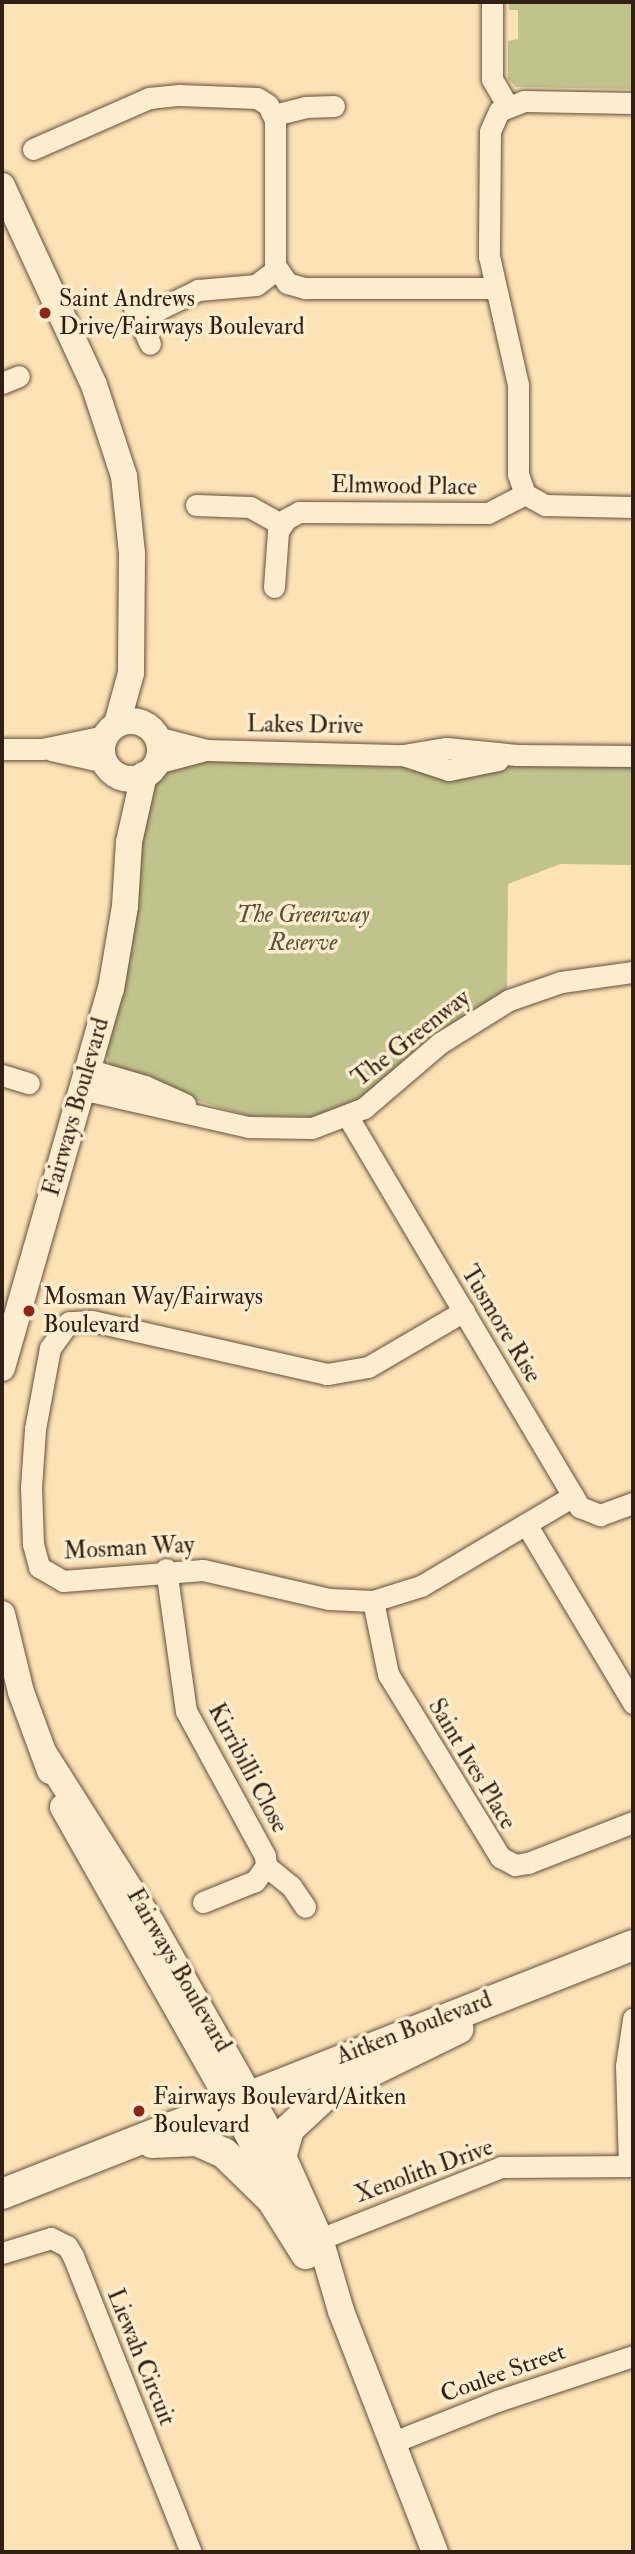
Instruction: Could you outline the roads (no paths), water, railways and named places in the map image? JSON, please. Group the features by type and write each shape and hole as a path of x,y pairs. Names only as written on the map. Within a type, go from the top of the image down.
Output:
{"main road":[{"name":"Aitken Boulevard","path":"2,2194 529,1983 633,1945"},
{"path":"282,2154 289,2129 329,2092 467,2024 529,1983"},
{"path":"122,2146 182,2140 214,2146 272,2200 313,2246"}],"street":[{"path":"492,2 492,79 507,105"},
{"path":"33,149 133,103 164,95 250,97 262,101 274,115 276,270 287,283 305,288 494,288"},
{"path":"633,103 507,105 494,117 490,131 489,256 494,288 518,385 518,474 525,494 545,505 633,507"},
{"path":"274,115 304,107 334,106"},
{"name":"Fairways Boulevard","path":"2,186 94,386 117,446 131,525 131,673 124,756 129,842 121,940 2,1368"},
{"path":"150,344 136,312 198,290 256,285 276,270"},
{"name":"Elmwood Place","path":"281,524 291,515 308,510 488,513 525,494"},
{"path":"196,505 250,507 281,524 275,539 274,587"},
{"name":"Fairways Boulevard","path":"124,756 150,730 131,673"},
{"path":"2,749 42,748 124,756 150,730"},
{"name":"Lakes Drive","path":"150,730 207,750"},
{"name":"Lakes Drive","path":"124,756 207,750 403,755 449,770 517,755 633,756"},
{"name":"The Greenway","path":"84,1079 145,1086 219,1118 289,1130 348,1117 395,1086 440,1043 498,1006 561,982 633,972"},
{"path":"2,1075 29,1083"},
{"name":"Tusmore Rise","path":"348,1117 573,1496 585,1511 600,1515 633,1503"},
{"name":"Mosman Way","path":"464,1311 368,1367 327,1374 91,1321 61,1327 50,1348 35,1429 35,1558 46,1574 63,1581 166,1569 203,1570 329,1599 373,1601 421,1586 573,1496"},
{"path":"526,1524 633,1703"},
{"name":"Kirribilli Close","path":"166,1569 186,1711 262,1845 266,1866 287,1882 305,1907"},
{"name":"Saint Ives Place","path":"373,1601 388,1674 500,1857 515,1865 528,1863 633,1822"},
{"name":"Fairways Boulevard","path":"3,1629 62,1806 120,1891 240,2099 313,2246 341,2311 435,2552"},
{"name":"Kirribilli Close","path":"203,1902 255,1881 266,1866"},
{"path":"631,2166 626,2066 633,2020"},
{"name":"Fairways Boulevard","path":"240,2099 282,2154 313,2246"},
{"name":"Xenolith Drive","path":"313,2246 501,2167 631,2166"},
{"name":"Liewah Circuit","path":"2,2253 51,2238 67,2246 191,2552"},
{"name":"Coulee Street","path":"391,2443 497,2400 633,2356"}],"place":[{"name":"Saint Andrews Drive/Fairways Boulevard","path":"45,313"},
{"name":"Mosman Way/Fairways Boulevard","path":"29,1311"},
{"name":"Fairways Boulevard/Aitken Boulevard","path":"139,2111"}],"park label":[{"name":"The Greenway Reserve","path":"303,929"}]}
